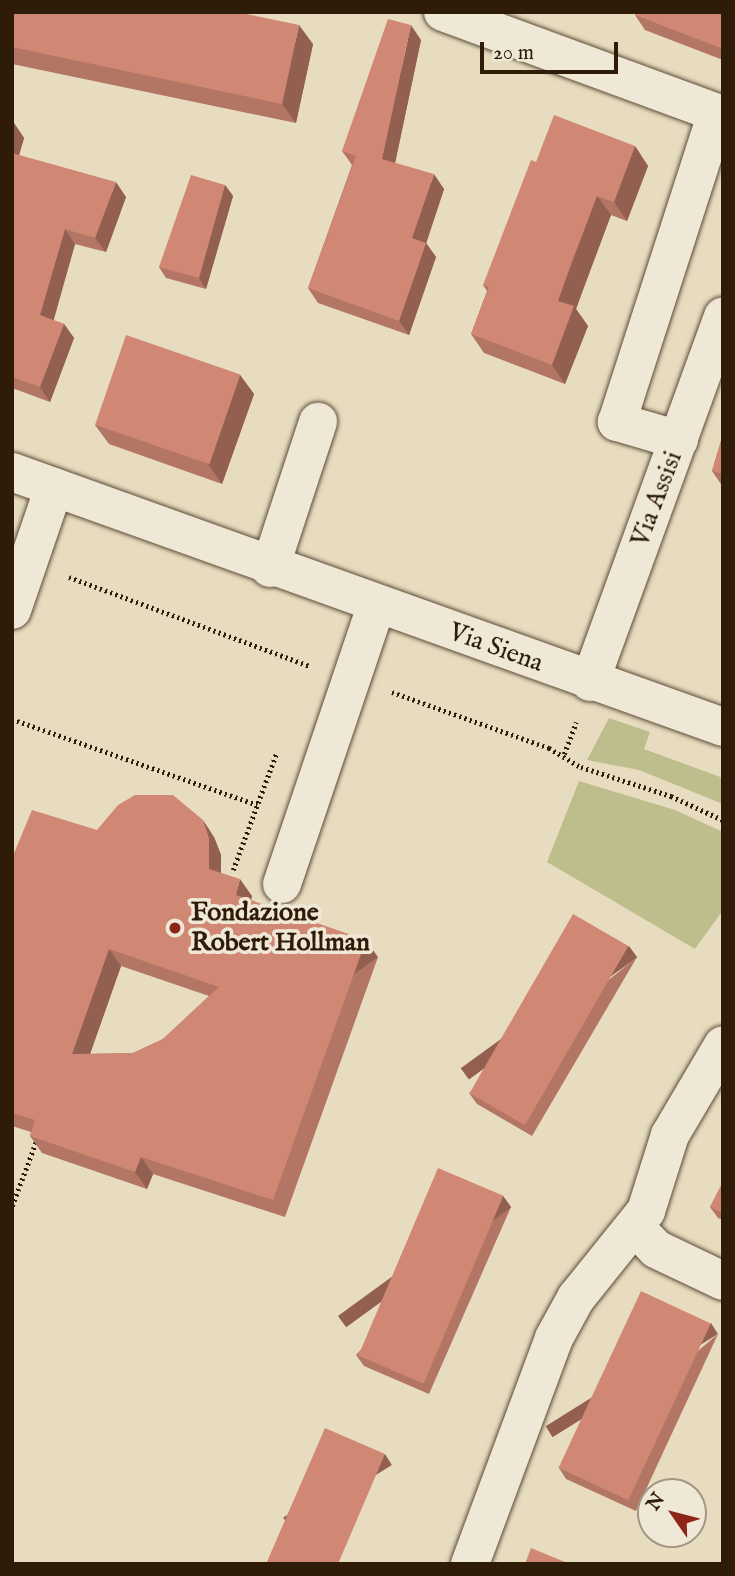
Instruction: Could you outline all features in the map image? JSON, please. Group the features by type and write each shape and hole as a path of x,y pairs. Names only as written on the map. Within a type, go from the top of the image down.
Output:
{"street":[{"path":"443,12 720,114 617,422 679,440"},
{"name":"Via Assisi","path":"590,682 723,316"},
{"path":"270,568 318,422"},
{"name":"Via Siena","path":"12,472 270,568 723,727"},
{"path":"12,610 54,487"},
{"path":"282,884 376,606"},
{"path":"470,1564 554,1338 576,1298 646,1211 670,1135 723,1045"},
{"path":"635,1227 656,1249 723,1281"}],"path":[{"path":"30,563 319,669"},
{"path":"381,688 549,748 581,767 671,796 723,820"},
{"path":"12,719 257,805"},
{"path":"233,870 282,740"},
{"path":"12,1206 37,1139"}],"green space":[{"path":"609,718 650,732 644,749 723,778 723,804 639,770 587,760"},
{"path":"579,781 675,810 723,832 723,910 695,949 547,862"}],"building":[{"path":"12,12 237,12 299,25 282,104 12,47"},
{"path":"636,12 723,12 723,49 635,15"},
{"path":"388,19 411,25 382,159 434,174 412,238 426,243 399,321 308,288 356,156 342,151"},
{"path":"554,115 635,146 614,202 597,196 570,266 558,301 574,306 552,365 471,334 489,287 483,285 531,160 536,162"},
{"path":"12,153 116,182 95,238 65,229 40,315 64,324 40,387 12,377"},
{"path":"191,175 225,185 199,278 159,267"},
{"path":"126,335 240,374 209,464 95,425"},
{"path":"723,434 723,474 712,471"},
{"path":"135,795 173,795 203,820 209,838 209,869 240,879 236,895 366,940 273,1200 141,1157 135,1172 30,1136 35,1120 12,1113 12,858 32,810 97,830 118,805","holes":["109,949 219,987 163,1039 133,1053 72,1054"]},
{"path":"573,914 628,946 525,1125 470,1093"},
{"path":"438,1168 503,1196 424,1384 358,1356"},
{"path":"723,1182 723,1213 710,1207"},
{"path":"641,1291 711,1324 628,1500 559,1468"},
{"path":"325,1428 385,1454 338,1564 266,1564"},
{"path":"531,1548 570,1564 525,1564"}],"place":[{"name":"Fondazione Robert Hollman","path":"175,928"}]}
